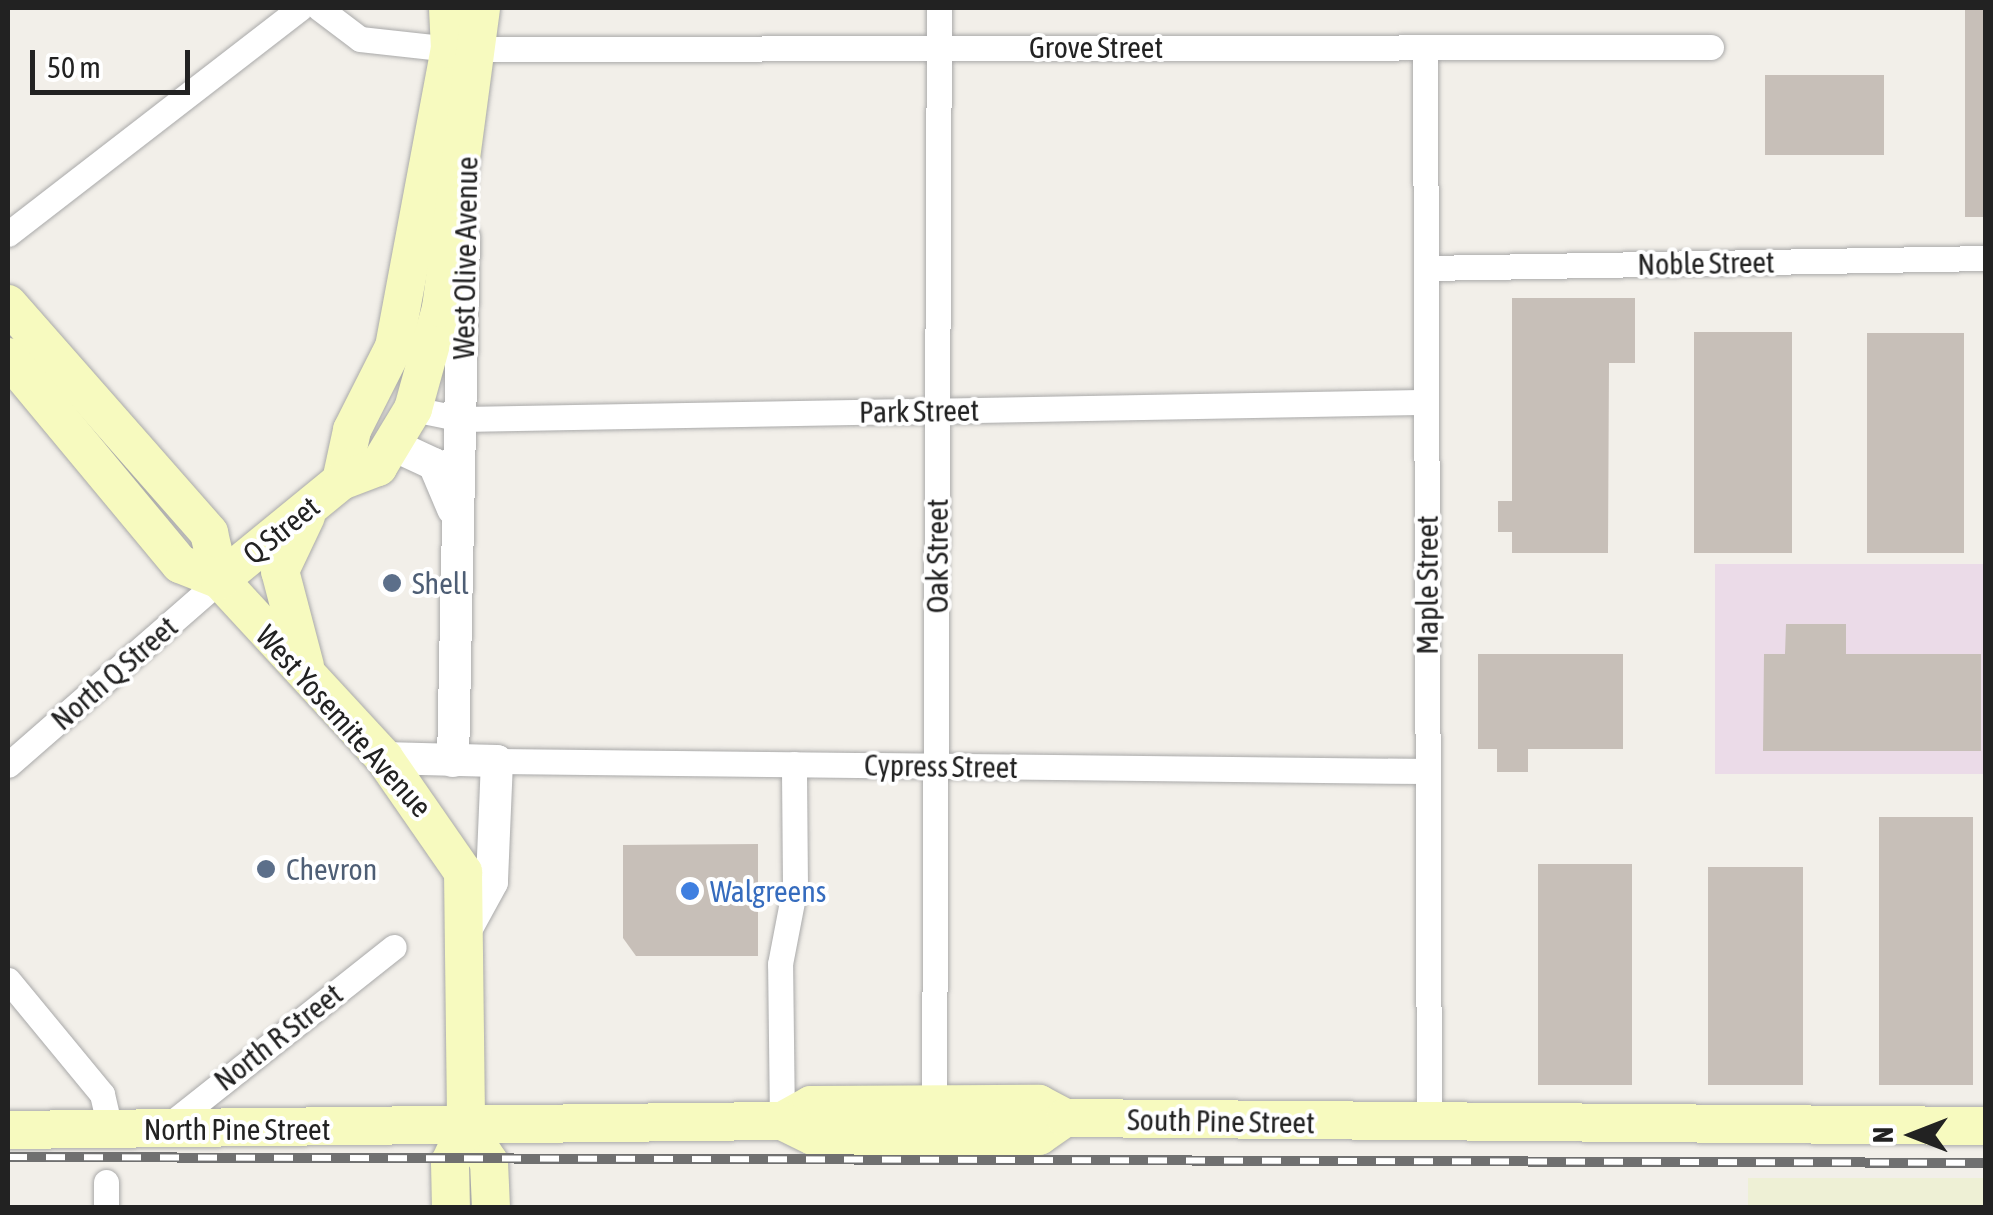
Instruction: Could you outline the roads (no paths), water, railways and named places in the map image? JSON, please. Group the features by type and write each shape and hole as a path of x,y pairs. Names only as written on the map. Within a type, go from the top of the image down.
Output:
{"main road":[{"name":"West Olive Avenue","path":"448,8 466,48 464,169"},
{"name":"West Olive Avenue","path":"394,347 466,48 481,8"},
{"name":"Q Street","path":"220,580 328,492 378,467 414,409 464,169"},
{"path":"411,273 420,283 403,390 414,409"},
{"name":"West Yosemite Avenue","path":"8,304 210,533 220,580"},
{"name":"Q Street","path":"328,492 352,430 394,347"},
{"name":"West Yosemite Avenue","path":"8,356 180,564 220,580 384,758 463,872 468,926"},
{"path":"309,678 280,572 328,492"},
{"path":"451,1208 450,1162 466,1128 468,926"},
{"name":"South Pine Street","path":"789,1124 811,1104 1040,1136 1061,1116 1429,1123 1986,1126"},
{"path":"466,1128 789,1124"},
{"path":"466,1128 489,1162 490,1208"},
{"name":"North Pine Street","path":"8,1130 466,1128"}],"street":[{"path":"8,234 300,8"},
{"name":"Grove Street","path":"319,8 360,39 466,48 1711,46"},
{"name":"Oak Street","path":"929,1120 937,766 938,8"},
{"name":"Maple Street","path":"1425,46 1429,1123"},
{"name":"West Olive Avenue","path":"453,761 453,508 465,463 464,169"},
{"name":"Noble Street","path":"1426,268 1986,258"},
{"name":"Park Street","path":"414,409 462,419 1426,402"},
{"name":"West Olive Avenue","path":"392,445 434,464 453,508"},
{"name":"North Q Street","path":"8,766 220,580"},
{"name":"Cypress Street","path":"384,758 1428,771"},
{"path":"468,926 492,882 497,761"},
{"path":"789,1124 780,964 795,886 794,764"},
{"name":"North R Street","path":"164,1129 394,947"},
{"path":"8,980 102,1094 110,1130"}],"railway":[{"path":"8,1157 1986,1163"}],"place":[{"name":"Shell","path":"392,583"},
{"name":"Chevron","path":"266,869"},
{"name":"Walgreens","path":"690,891"}]}
